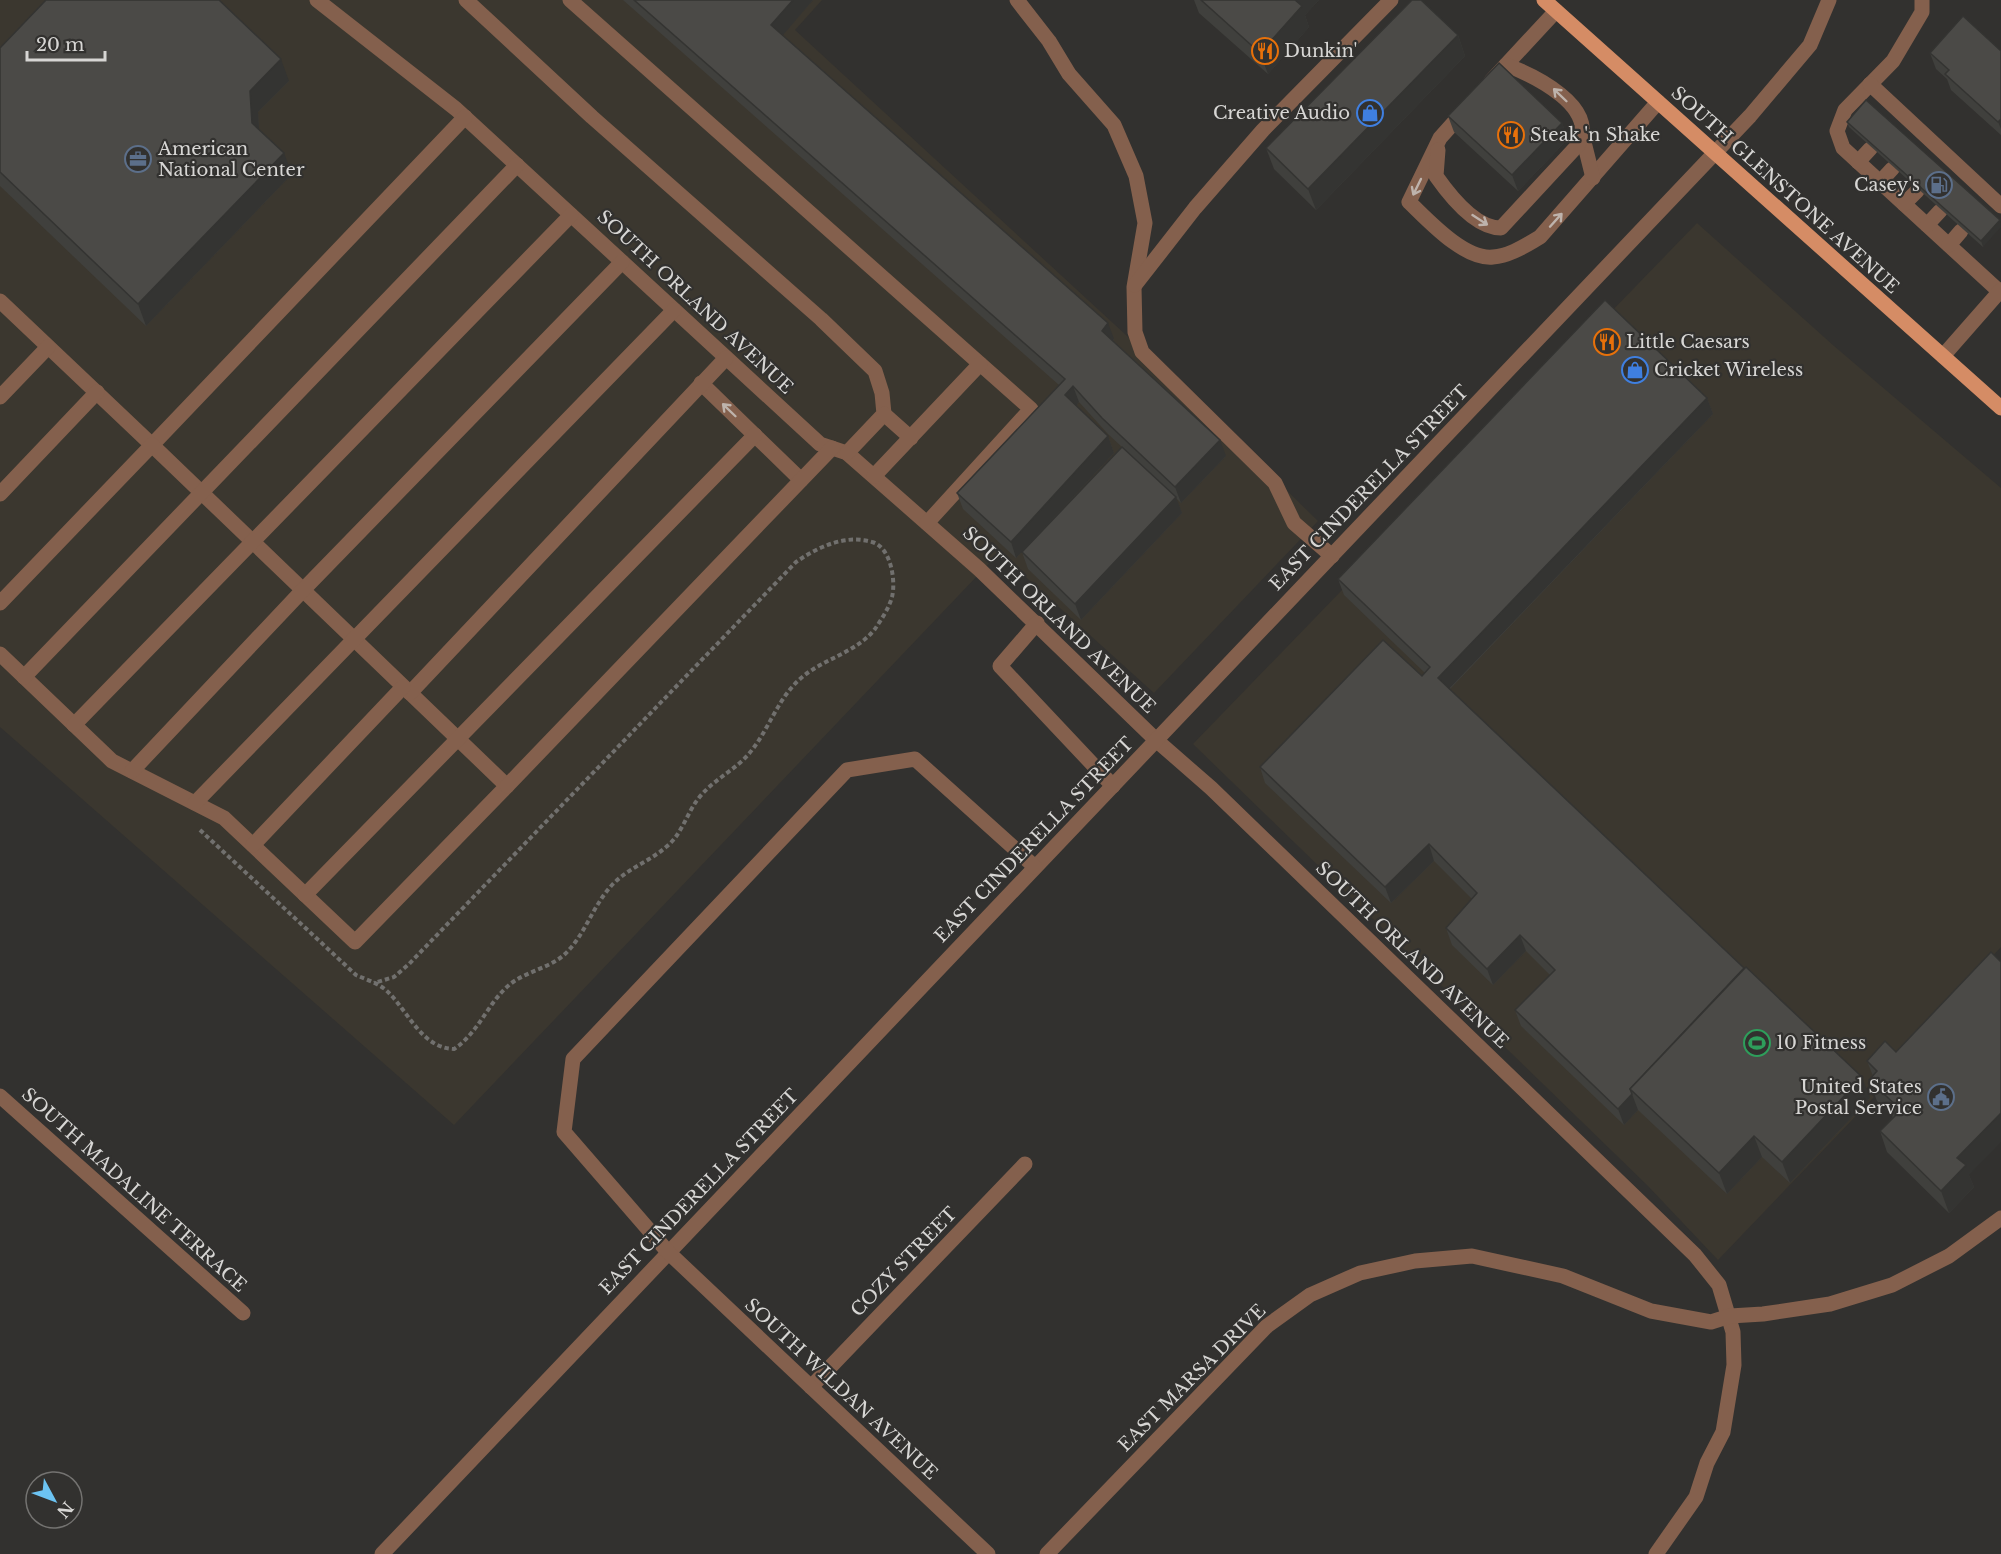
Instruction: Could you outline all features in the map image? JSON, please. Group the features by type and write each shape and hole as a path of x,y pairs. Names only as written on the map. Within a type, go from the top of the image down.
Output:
{"main road":[{"name":"SOUTH GLENSTONE AVENUE","path":"1544,0 2001,408"}],"street":[{"name":"SOUTH ORLAND AVENUE","path":"317,0 465,117 820,444 847,453 1037,623 1156,740 1211,788 1695,1255 1719,1286 1730,1316 1734,1341 1734,1365 1722,1432 1707,1463 1696,1497 1656,1554"},
{"path":"570,0 1031,409 927,523"},
{"path":"1017,0 1049,41 1069,74 1114,125 1136,176 1144,224 1134,287 1135,332 1142,352 1275,483 1294,523 1332,556"},
{"path":"1134,287 1195,208 1263,130 1391,0"},
{"name":"EAST CINDERELLA STREET","path":"382,1554 1777,87 1810,45 1829,0"},
{"path":"1922,0 1922,12 1893,61 1845,110 1837,131 1843,148 2000,291 1942,356"},
{"path":"475,3 600,124 821,319 875,371 882,393 884,414 911,438"},
{"path":"1556,11 1440,138 1409,202 1446,236 1468,251 1491,258 1514,252 1540,237 1658,102"},
{"path":"1506,65 1543,80 1559,93 1577,115 1593,178"},
{"path":"1870,84 1996,201 1980,210"},
{"path":"1889,128 1901,114"},
{"path":"0,603 465,117"},
{"path":"1912,148 1924,135"},
{"path":"1440,138 1436,176 1467,210 1486,224 1501,228 1583,138"},
{"path":"1858,162 1870,149"},
{"path":"1937,169 1948,157"},
{"path":"24,677 517,165"},
{"path":"1880,182 1892,169"},
{"path":"1959,190 1970,178"},
{"path":"1904,204 1917,191"},
{"path":"1927,225 1940,211"},
{"path":"74,725 254,543 571,215"},
{"path":"1948,245 1961,231"},
{"path":"132,771 303,590 622,262"},
{"path":"0,301 507,786"},
{"path":"195,803 674,310"},
{"path":"0,397 48,347"},
{"path":"253,845 726,358"},
{"path":"874,476 980,364"},
{"path":"701,383 801,480"},
{"path":"0,494 97,392"},
{"path":"847,453 884,414"},
{"path":"305,895 755,435"},
{"path":"0,654 112,761 224,818 355,942 832,448"},
{"path":"1037,623 1000,666 1113,786"},
{"name":"SOUTH WILDAN AVENUE","path":"988,1554 668,1252 564,1132 573,1059 847,770 915,759 1035,867"},
{"name":"SOUTH MADALINE TERRACE","path":"0,1096 243,1313"},
{"name":"COZY STREET","path":"811,1387 1025,1164"},
{"name":"EAST MARSA DRIVE","path":"1047,1554 1267,1326 1310,1295 1360,1273 1414,1261 1472,1256 1563,1276 1651,1311 1711,1322 1730,1316 1764,1314 1830,1304 1892,1285 1948,1256 2001,1218"}],"path":[{"path":"193,823 356,975 387,990 433,1044 454,1049 465,1042 513,982 564,956 579,938 614,883 668,846 697,800 711,784 744,759 799,679 864,641 875,629 891,600 894,587 885,553 874,542 852,540 832,542 813,550 796,562 409,964 394,977 374,983"}],"shaded area":[{"path":"0,0 822,0 795,30 1165,371 1318,521 1154,693 999,553 454,1125 0,727"},
{"path":"1697,223 1834,346 2001,488 2001,947 1866,1089 1874,1097 1718,1260 1648,1186 1193,744"}],"building":[{"name":"American National Center","path":"46,0 219,0 281,59 250,91 252,123 284,153 138,304 0,172 0,48"},
{"path":"634,0 793,0 771,25 1108,323 1102,331 1220,440 1175,487 1102,418 1073,386 1065,395 1108,436 1011,542 957,493 1065,379"},
{"path":"1201,0 1295,0 1302,6 1260,53"},
{"name":"Creative Audio","path":"1412,0 1421,0 1458,35 1308,189 1266,148"},
{"path":"1963,16 2001,51 2001,119 1998,122 1945,74 1949,70 1930,53"},
{"name":"Steak 'n Shake","path":"1499,63 1562,123 1512,175 1448,116"},
{"path":"1866,100 2000,220 1981,241 1847,122"},
{"path":"1605,300 1707,398 1438,678 1744,968 1630,1089 1632,1094 1618,1109 1515,1010 1555,970 1520,935 1487,969 1446,928 1477,893 1429,844 1385,887 1260,767 1383,640 1422,676 1430,667 1338,579"},
{"path":"1122,447 1176,497 1075,604 1022,552"},
{"name":"United States Postal Service","path":"1991,952 2001,962 2001,1113 1957,1158 1966,1165 1941,1191 1880,1131 1901,1110 1869,1080 1877,1071 1867,1061 1885,1041 1896,1052"},
{"name":"10 Fitness","path":"1746,967 1862,1077 1782,1162 1754,1136 1719,1173 1630,1089"}],"place":[{"name":"Dunkin'","path":"1265,51"},
{"name":"Creative Audio","path":"1370,113"},
{"name":"Steak 'n Shake","path":"1511,135"},
{"name":"American National Center","path":"138,159"},
{"name":"Casey's","path":"1939,185"},
{"name":"Little Caesars","path":"1607,342"},
{"name":"Cricket Wireless","path":"1635,370"},
{"name":"10 Fitness","path":"1757,1043"},
{"name":"United States Postal Service","path":"1941,1097"}]}
